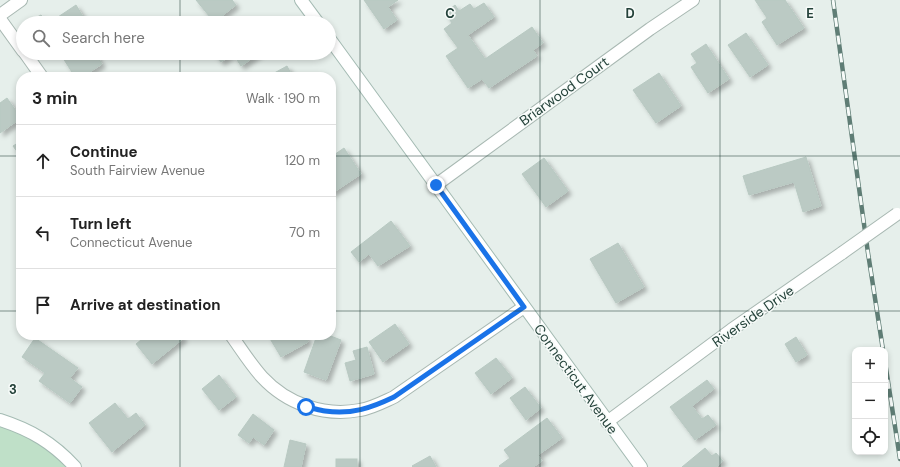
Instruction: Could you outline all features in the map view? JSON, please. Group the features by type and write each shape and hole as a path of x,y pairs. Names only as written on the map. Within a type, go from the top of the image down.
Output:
{"street":[{"path":"0,15 21,0"},
{"path":"301,0 313,16"},
{"name":"Briarwood Court","path":"436,185 650,29 693,0"},
{"path":"0,19 16,41"},
{"name":"Connecticut Avenue","path":"336,48 641,467"},
{"path":"30,60 38,72"},
{"name":"Riverside Drive","path":"608,422 731,330 899,213"},
{"path":"234,340 261,377 274,389 290,400 306,407 324,411 342,412 361,410 378,405 394,397 524,307"},
{"path":"0,420 28,430 41,438 67,458 75,467"}],"green space":[{"path":"0,421 14,425 75,467 0,467"}],"building":[{"path":"196,0 232,0 236,5 222,16 209,16"},
{"path":"364,0 398,0 388,7 397,20 384,29"},
{"path":"755,0 785,0 804,28 777,45 762,22 767,18"},
{"path":"484,3 494,17 468,35 485,59 532,27 543,43 533,50 537,56 489,88 482,79 468,88 446,56 458,48 444,29 452,23 445,13 455,5 459,11 470,4 474,9"},
{"path":"76,5 83,16 60,16"},
{"path":"746,33 768,65 750,77 728,45"},
{"path":"706,44 729,79 708,93 691,67 697,63 691,54"},
{"path":"64,60 99,60 102,64 90,72 72,72"},
{"path":"237,60 250,60 241,66"},
{"path":"287,66 290,72 276,72"},
{"path":"659,73 681,106 656,123 633,90"},
{"path":"7,98 16,111 16,122 0,133 0,103"},
{"path":"344,148 361,174 336,191 336,154"},
{"path":"806,157 821,206 803,212 794,182 749,195 743,176"},
{"path":"544,158 568,191 546,207 522,174"},
{"path":"391,221 410,246 378,266 369,254 359,262 351,252"},
{"path":"618,243 644,287 616,303 590,259"},
{"path":"395,324 409,344 383,362 369,342"},
{"path":"796,337 807,355 796,362 785,344"},
{"path":"336,338 341,340 326,380 304,372 315,340 336,340"},
{"path":"34,340 38,340 78,368 70,378 82,387 70,403 39,381 45,373 22,357"},
{"path":"141,340 182,340 152,364 136,344"},
{"path":"271,340 307,340 308,342 281,357"},
{"path":"367,347 374,374 350,381 345,363 356,360 353,351"},
{"path":"496,358 512,378 491,394 475,373"},
{"path":"219,375 236,397 219,410 202,389"},
{"path":"707,380 714,389 692,406 702,419 708,415 716,425 695,440 670,407"},
{"path":"525,387 541,408 526,420 510,398"},
{"path":"115,403 128,419 136,413 145,425 112,452 89,423"},
{"path":"253,414 274,430 264,445 253,437 249,443 238,435"},
{"path":"547,418 562,438 538,455 542,461 533,467 500,467 499,466 510,458 504,450"},
{"path":"290,440 306,444 301,467 284,467"},
{"path":"705,448 712,456 716,453 723,461 716,467 682,467"},
{"path":"430,456 436,467 412,466"},
{"path":"336,459 357,459 357,467 336,467"}],"railway":[{"path":"833,0 883,347"},
{"path":"888,381 900,459"}],"route":[{"path":"306,407 324,411 342,412 361,410 378,405 394,397 524,307 436,185"}]}
